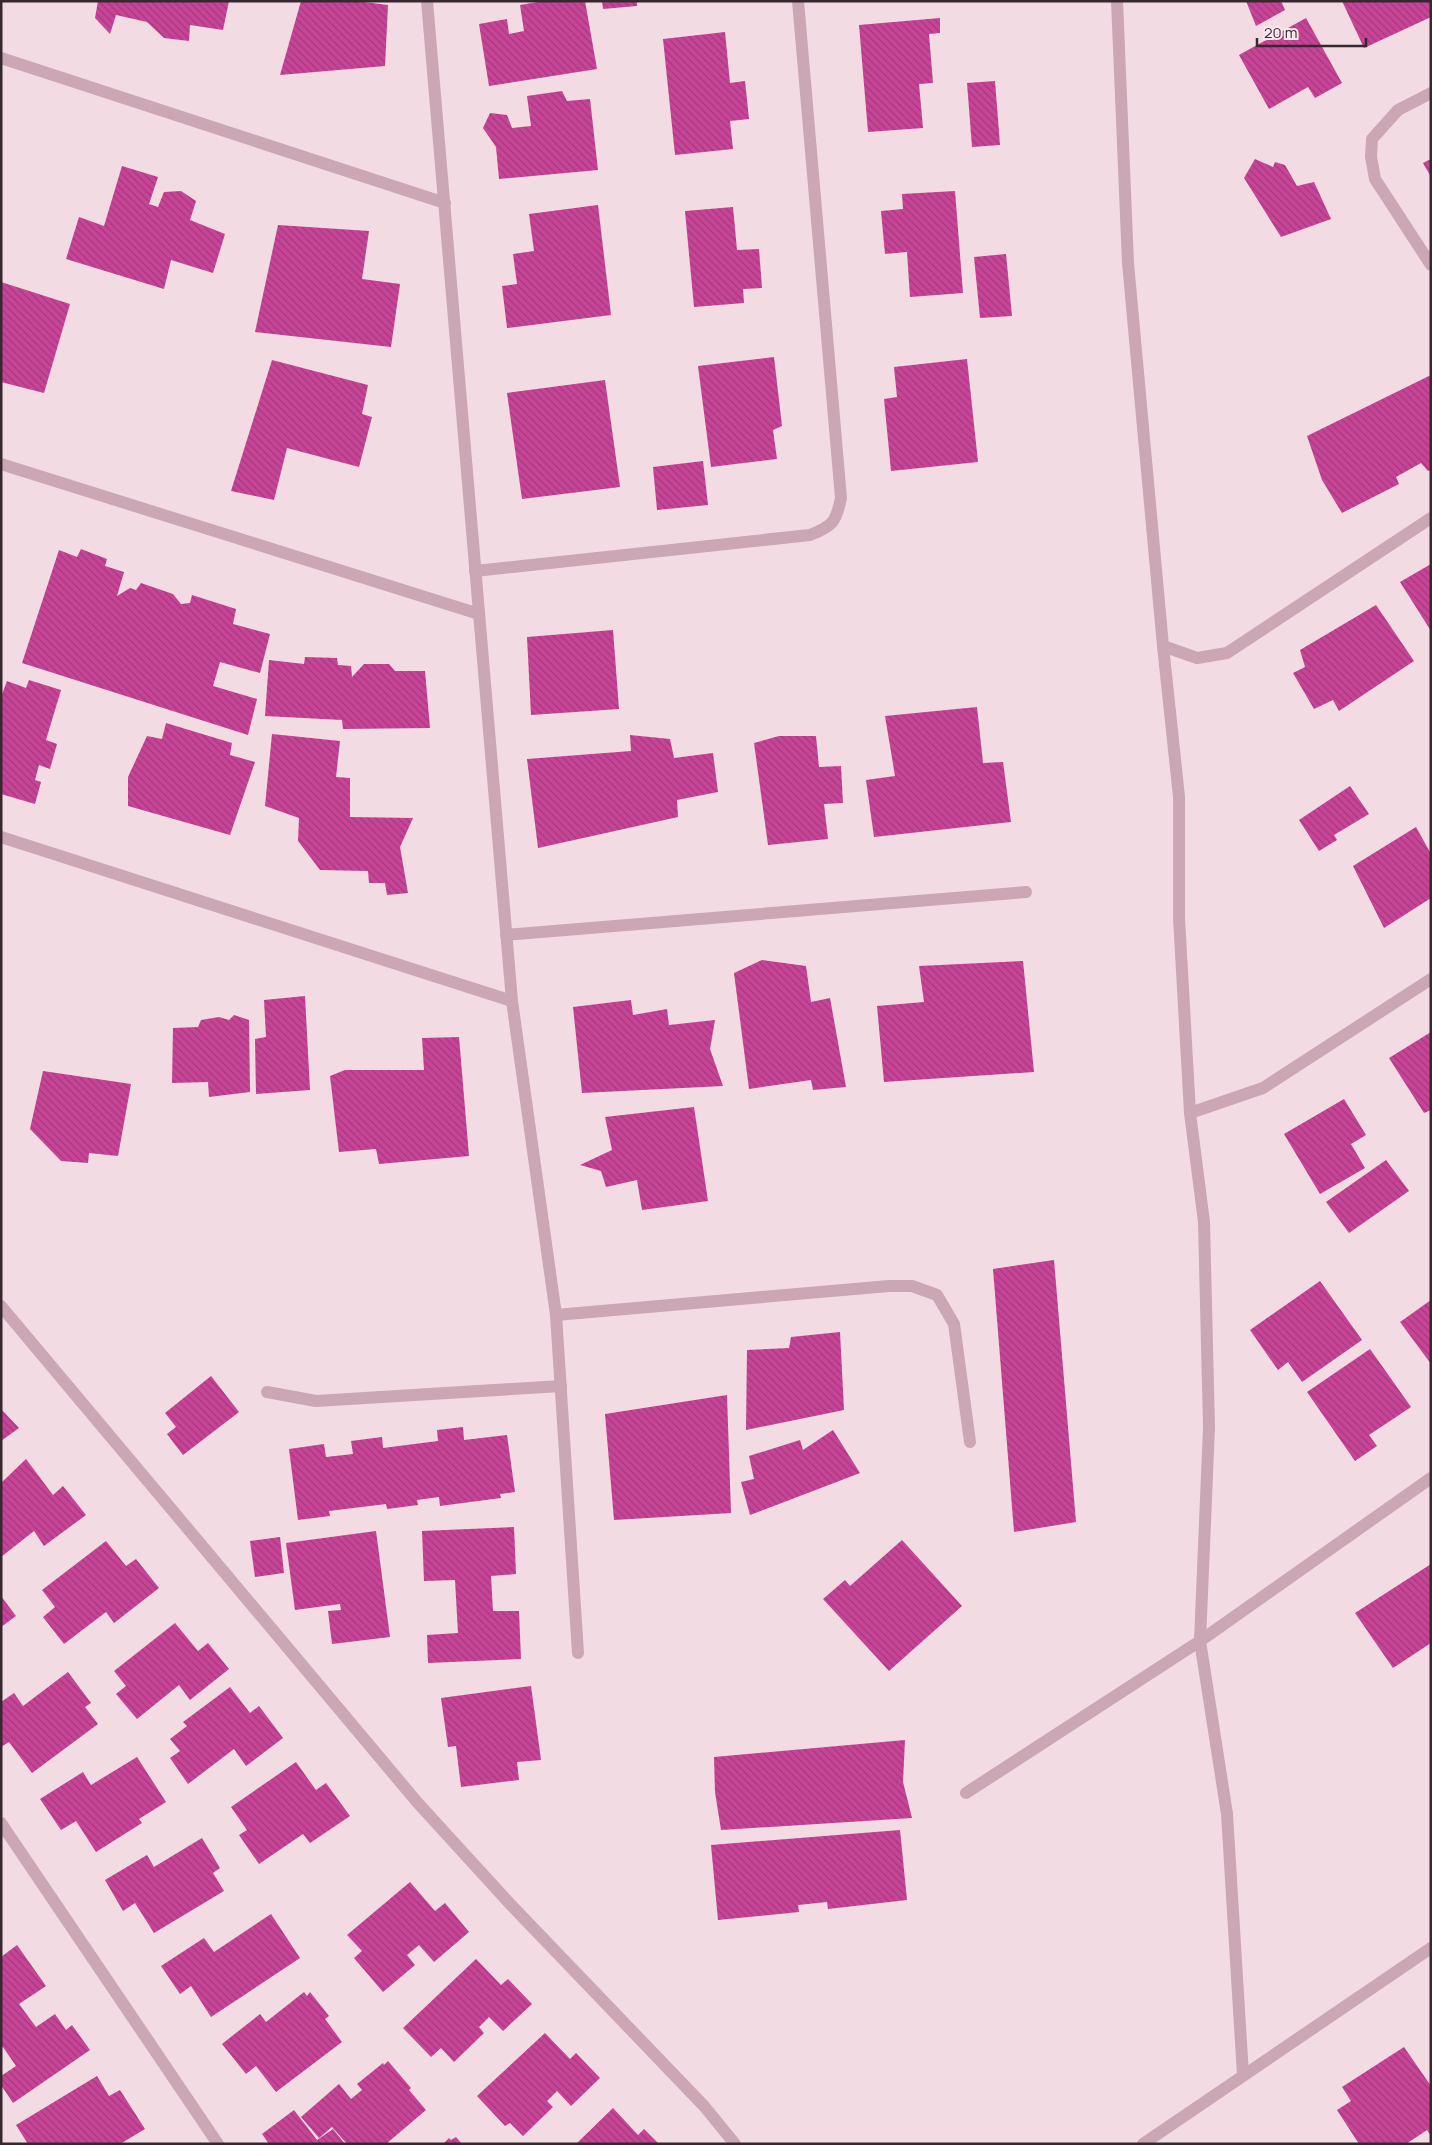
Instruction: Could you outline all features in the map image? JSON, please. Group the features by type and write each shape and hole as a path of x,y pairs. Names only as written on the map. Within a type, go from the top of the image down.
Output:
{"street":[{"path":"428,1 512,1001 556,1316 578,1653"},
{"path":"475,571 810,535 830,527 838,512 841,498 798,1"},
{"path":"1116,1 1128,264 1163,646 1179,797 1179,918 1190,1113 1204,1222 1209,1418 1200,1641 1227,1814 1244,2075"},
{"path":"1,58 444,203"},
{"path":"1431,93 1398,110 1372,139 1371,156 1375,179 1431,265"},
{"path":"1,464 479,614"},
{"path":"1163,646 1197,658 1226,654 1431,518"},
{"path":"1,837 512,1001"},
{"path":"506,935 1026,892"},
{"path":"1190,1113 1263,1088 1431,979"},
{"path":"556,1316 889,1286 912,1286 937,1295 954,1324 970,1442"},
{"path":"1,1306 417,1802 511,1905 704,2106 735,2144"},
{"path":"267,1392 316,1401 560,1386"},
{"path":"966,1793 1200,1641 1431,1478"},
{"path":"1,1823 218,2144"},
{"path":"1143,2144 1431,1948"}],"building":[{"path":"98,1 229,1 223,30 190,25 189,41 164,38 147,22 116,15 110,34 95,18"},
{"path":"301,1 356,1 388,5 385,66 280,75"},
{"path":"544,1 585,1 597,69 489,86 479,24 507,19 509,34 524,31 520,5"},
{"path":"602,1 637,1 637,6 603,9"},
{"path":"1246,1 1281,1 1285,10 1256,26"},
{"path":"1342,1 1431,1 1431,17 1364,48"},
{"path":"940,18 940,33 929,34 933,83 919,84 923,128 868,132 859,25"},
{"path":"1306,18 1342,83 1315,98 1308,87 1269,109 1239,55"},
{"path":"725,32 730,83 745,81 749,119 730,121 733,149 675,155 663,39"},
{"path":"995,81 1000,145 972,147 967,83"},
{"path":"562,91 567,101 590,99 598,170 499,179 496,147 483,128 490,113 507,115 512,128 531,126 527,96"},
{"path":"1255,159 1273,167 1275,162 1285,165 1297,186 1314,182 1331,219 1281,237 1244,178"},
{"path":"1431,159 1431,177 1423,163"},
{"path":"122,166 158,177 149,204 158,207 164,192 181,191 196,201 190,220 225,234 213,273 171,260 164,289 66,259 79,217 104,226"},
{"path":"955,191 963,293 910,297 907,252 885,254 881,211 903,209 902,194"},
{"path":"598,205 611,315 507,328 502,286 517,284 513,254 534,251 529,214"},
{"path":"733,207 737,250 759,249 762,288 743,289 744,303 694,307 685,211"},
{"path":"278,225 369,231 362,279 400,284 391,347 255,332"},
{"path":"1006,254 1012,316 980,318 974,257"},
{"path":"1,282 70,304 44,393 1,382"},
{"path":"774,357 782,426 773,430 777,459 711,467 698,366"},
{"path":"967,359 978,462 891,471 884,399 897,397 894,367"},
{"path":"272,360 368,385 362,414 372,417 359,467 287,448 274,500 231,491"},
{"path":"1431,375 1431,470 1428,471 1421,463 1396,477 1399,484 1342,513 1322,480 1307,436"},
{"path":"605,380 620,487 522,499 507,393"},
{"path":"703,461 708,505 657,510 653,467"},
{"path":"81,549 107,559 105,566 124,572 117,596 130,588 136,590 141,583 173,594 181,604 190,603 192,595 236,609 233,624 270,634 260,673 220,662 213,686 257,699 248,735 22,663 59,550 77,557"},
{"path":"1431,564 1431,631 1400,582"},
{"path":"1376,605 1414,661 1339,711 1333,700 1314,709 1293,673 1305,667 1300,650"},
{"path":"613,630 619,709 531,715 527,637"},
{"path":"305,657 337,658 338,665 351,666 352,677 364,664 389,664 395,671 425,671 430,728 343,729 342,720 265,716 269,660 304,664"},
{"path":"29,680 61,690 46,740 57,744 50,769 39,765 35,780 41,782 35,804 1,794 1,697 7,681 26,688"},
{"path":"977,707 983,763 1003,762 1011,822 874,837 866,780 895,776 885,716"},
{"path":"166,723 232,743 230,755 255,762 230,835 128,806 128,777 147,736 162,739"},
{"path":"272,734 340,741 336,777 350,778 350,817 413,818 400,847 408,893 387,895 385,883 369,883 368,871 320,870 298,841 299,818 265,806"},
{"path":"630,735 670,739 674,758 713,753 718,792 677,800 678,817 538,848 527,759 631,751"},
{"path":"779,736 816,736 819,767 841,766 843,803 824,804 828,839 768,845 754,743"},
{"path":"1350,786 1369,814 1334,835 1337,840 1319,851 1299,820"},
{"path":"1416,827 1431,854 1431,898 1384,928 1353,866"},
{"path":"762,960 806,966 811,1002 830,998 846,1087 813,1090 811,1080 749,1089 734,973"},
{"path":"1023,961 1034,1072 884,1082 877,1006 924,1002 919,966"},
{"path":"305,996 310,1090 256,1094 255,1039 266,1037 264,1000"},
{"path":"631,1000 633,1015 667,1009 669,1025 715,1020 710,1049 723,1086 582,1093 573,1007"},
{"path":"234,1015 249,1020 250,1092 209,1097 208,1082 172,1083 173,1028 198,1027 201,1020 219,1017 229,1020"},
{"path":"1431,1032 1431,1110 1424,1113 1389,1058"},
{"path":"459,1037 469,1156 379,1164 376,1149 339,1152 330,1076 345,1070 424,1070 422,1038"},
{"path":"43,1071 131,1084 118,1156 89,1153 88,1163 61,1161 30,1129"},
{"path":"1344,1099 1366,1135 1351,1144 1365,1168 1320,1194 1284,1134"},
{"path":"694,1107 708,1201 642,1210 637,1180 606,1187 601,1171 580,1165 612,1150 605,1117"},
{"path":"1386,1160 1409,1191 1349,1233 1326,1202"},
{"path":"1054,1260 1076,1522 1014,1532 993,1269"},
{"path":"1320,1281 1362,1340 1302,1382 1288,1362 1278,1370 1250,1330"},
{"path":"1431,1300 1431,1364 1400,1322"},
{"path":"840,1332 844,1410 746,1430 747,1350 789,1348 791,1337"},
{"path":"1370,1349 1411,1407 1369,1435 1377,1446 1355,1461 1307,1392"},
{"path":"211,1376 239,1412 183,1455 167,1434 176,1427 165,1413"},
{"path":"727,1395 731,1513 614,1520 605,1414"},
{"path":"1,1409 19,1428 1,1441"},
{"path":"463,1427 464,1440 507,1435 515,1492 500,1494 501,1498 440,1506 439,1497 417,1500 418,1505 387,1509 386,1504 329,1511 330,1516 298,1520 289,1449 324,1444 326,1457 353,1454 351,1441 382,1437 383,1448 438,1441 437,1430"},
{"path":"833,1430 860,1473 750,1515 741,1482 754,1479 749,1456 800,1440 803,1450"},
{"path":"26,1459 53,1495 63,1486 86,1515 44,1546 34,1531 1,1557 1,1483"},
{"path":"514,1527 516,1574 491,1576 493,1611 519,1611 521,1659 428,1663 427,1635 458,1633 455,1580 424,1581 422,1531"},
{"path":"376,1531 390,1637 332,1644 328,1611 341,1610 340,1604 295,1610 286,1543"},
{"path":"280,1537 284,1573 255,1577 250,1541"},
{"path":"902,1540 962,1606 889,1671 823,1599 845,1580 850,1586"},
{"path":"106,1541 126,1566 136,1559 159,1588 114,1623 106,1612 64,1644 43,1617 55,1607 42,1590"},
{"path":"1431,1564 1431,1643 1393,1668 1355,1613"},
{"path":"1,1596 16,1616 1,1627"},
{"path":"175,1623 198,1651 208,1643 229,1669 190,1700 179,1685 137,1719 116,1694 126,1686 114,1671"},
{"path":"68,1672 91,1703 85,1707 98,1724 32,1773 9,1742 1,1747 1,1702 14,1693 23,1706"},
{"path":"531,1686 541,1760 517,1762 519,1780 461,1787 456,1746 448,1747 441,1698"},
{"path":"230,1687 250,1713 259,1706 283,1738 246,1766 234,1749 188,1784 170,1758 180,1751 170,1739 187,1726 183,1722"},
{"path":"905,1740 903,1782 912,1818 721,1830 715,1792 714,1757"},
{"path":"137,1757 166,1802 139,1819 142,1823 96,1852 76,1821 61,1830 40,1799 83,1772 91,1785"},
{"path":"296,1762 316,1790 326,1783 350,1816 310,1843 303,1834 259,1864 239,1835 247,1830 231,1807"},
{"path":"900,1830 907,1900 828,1909 827,1902 798,1905 799,1912 718,1920 711,1845"},
{"path":"202,1838 220,1868 213,1873 224,1891 154,1933 135,1903 123,1911 105,1880 147,1855 154,1867"},
{"path":"410,1882 435,1911 445,1903 469,1932 434,1962 419,1945 407,1955 415,1965 383,1992 354,1958 362,1951 347,1935"},
{"path":"271,1914 300,1958 211,2017 191,1986 180,1994 161,1966 204,1938 214,1952"},
{"path":"17,1945 46,1986 19,2004 36,2027 55,2014 66,2030 72,2025 90,2050 13,2103 1,2085 1,2076 16,2066 3,2047 1,2048 1,1957"},
{"path":"476,1959 501,1985 508,1979 532,2004 503,2031 489,2017 479,2027 484,2033 454,2062 441,2048 431,2057 403,2028"},
{"path":"304,1992 307,1996 310,1992 329,2016 325,2019 342,2042 276,2092 256,2066 246,2074 222,2044 260,2014 266,2022"},
{"path":"545,2033 570,2059 576,2053 600,2078 571,2106 557,2091 547,2101 553,2107 523,2136 510,2123 505,2126 477,2096"},
{"path":"1404,2047 1431,2086 1431,2136 1427,2130 1406,2144 1359,2144 1337,2110 1351,2101 1342,2087"},
{"path":"388,2061 411,2088 409,2090 426,2110 386,2144 347,2144 332,2127 319,2138 301,2117 339,2084 351,2099 362,2090 357,2084"},
{"path":"97,2076 109,2096 120,2090 145,2129 120,2144 28,2144 16,2125"},
{"path":"613,2108 638,2135 644,2129 659,2144 576,2144"},
{"path":"294,2110 317,2140 333,2129 345,2144 269,2144 262,2134"},
{"path":"456,2137 462,2144 443,2144 449,2138 451,2140"}]}
